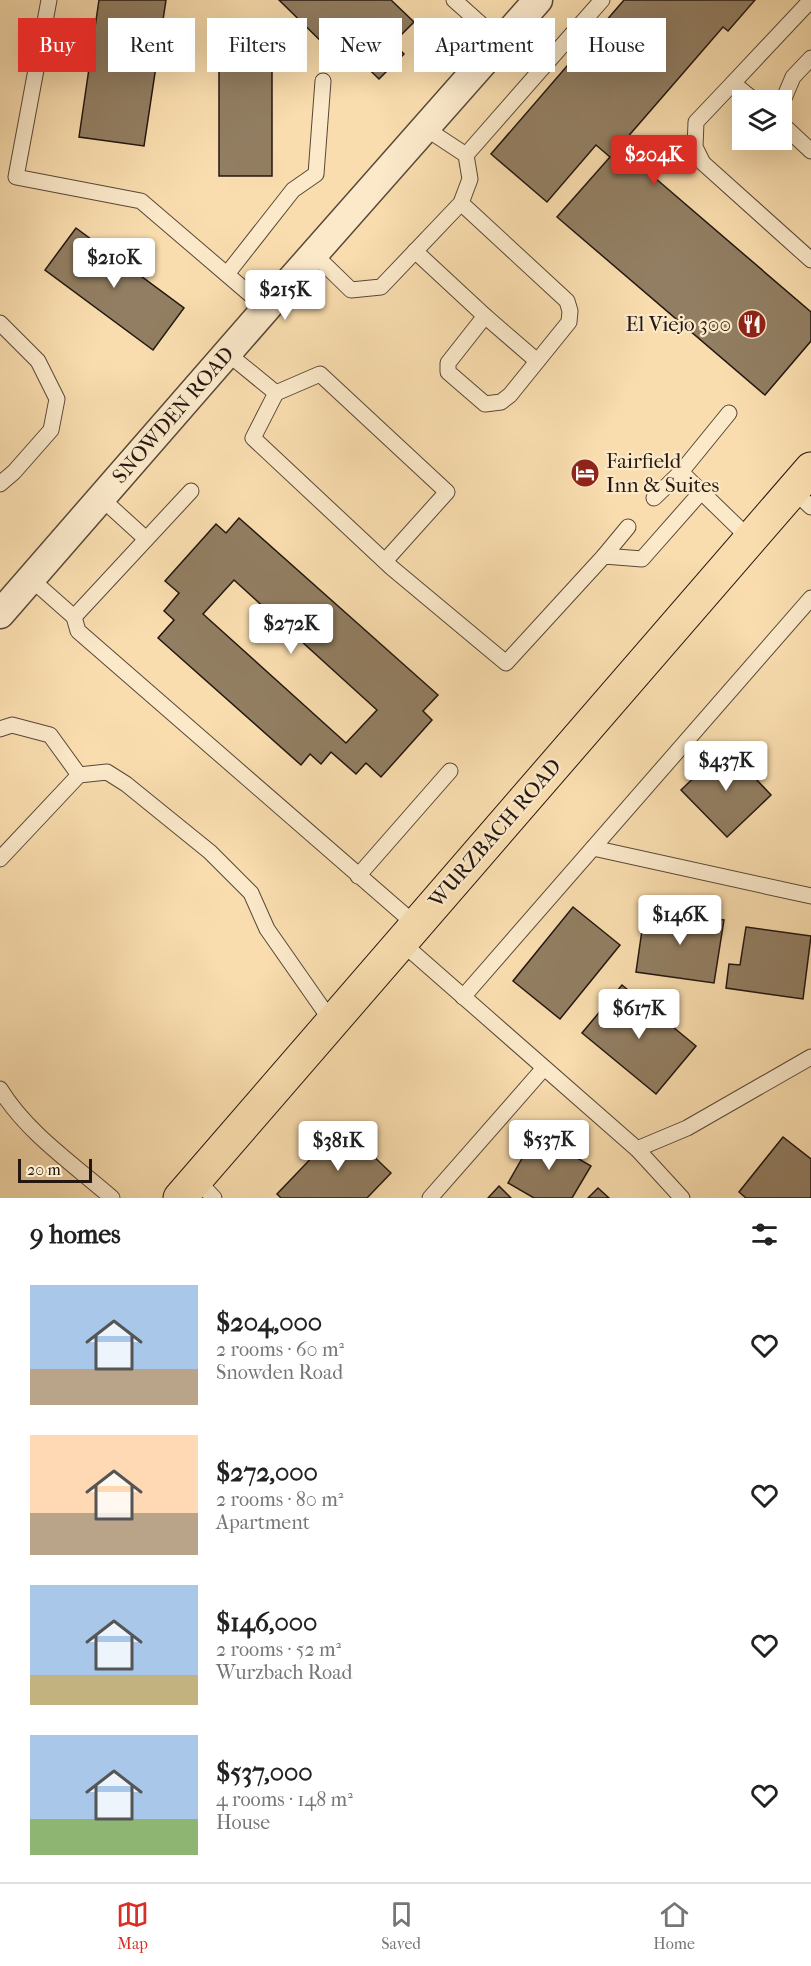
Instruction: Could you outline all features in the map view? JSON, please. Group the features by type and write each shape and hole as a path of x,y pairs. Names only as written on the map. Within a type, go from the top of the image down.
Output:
{"main road":[{"name":"WURZBACH ROAD","path":"197,1192 332,1022 750,539 805,488"}],"street":[{"name":"SNOWDEN ROAD","path":"522,18 538,0"},
{"name":"SNOWDEN ROAD","path":"0,614 474,72"}],"lane":[{"path":"49,0 16,177 141,201 266,309"},
{"path":"454,0 474,18"},
{"path":"466,155 602,0"},
{"path":"811,0 696,122 695,147 703,163 811,260"},
{"path":"787,90 793,76 811,58"},
{"path":"228,274 293,190 316,174 322,81"},
{"path":"733,83 742,90"},
{"path":"314,254 351,290 381,287 461,203 470,179 466,155 425,128"},
{"path":"792,133 811,151"},
{"path":"461,203 567,301 570,311 569,322 510,395 501,402 485,404 448,372 448,363 484,316"},
{"path":"415,251 484,316 537,361"},
{"path":"0,323 38,361 57,399 51,430 14,472 0,484"},
{"path":"228,353 276,393"},
{"path":"385,561 447,492 320,374 276,393 253,438 385,561 506,663 628,527"},
{"path":"654,498 681,472 729,413"},
{"path":"681,472 750,539"},
{"path":"74,617 191,491"},
{"path":"604,556 642,559 702,491"},
{"path":"100,498 146,539"},
{"path":"31,579 74,617 78,632 358,876 463,997 637,1149 682,1198"},
{"path":"463,997 811,598"},
{"path":"0,729 12,724 50,735 79,775"},
{"path":"358,876 450,771"},
{"path":"0,859 79,775 107,772 126,784 210,852 251,893 267,929 332,1022"},
{"path":"593,848 811,896"},
{"path":"637,1149 687,1128 811,1057"},
{"path":"430,1198 544,1068"},
{"path":"0,1089 10,1105 31,1127 112,1198"}],"building":[{"path":"99,0 166,0 163,18 108,18 108,72 155,72 144,146 79,137 88,72 96,72 96,21"},
{"path":"279,0 391,0 414,22 402,34 402,18 319,18 319,39 307,28 307,18 297,18"},
{"path":"624,0 755,0 728,31 723,27 619,147 811,312 811,341 765,395 557,217 610,157 596,145 547,202 491,154 567,66 567,72 666,72 666,18 608,18"},
{"path":"219,72 272,72 272,176 219,176"},
{"path":"372,72 386,72 379,79"},
{"path":"76,228 184,308 153,350 45,270"},
{"path":"239,518 438,695 423,711 432,720 381,777 366,763 356,774 331,752 321,764 310,754 301,765 158,638 174,620 164,611 179,593 165,581 216,524 226,533","holes":["234,580 377,710 346,743 203,614"]},
{"path":"726,747 771,795 727,837 681,790"},
{"path":"573,907 620,945 560,1019 513,981"},
{"path":"645,909 724,920 714,983 636,972"},
{"path":"746,927 811,936 803,999 726,988 729,964 740,965"},
{"path":"622,985 696,1046 656,1094 582,1033"},
{"path":"342,1126 391,1173 367,1198 281,1198 277,1194"},
{"path":"536,1134 591,1166 572,1198 534,1198 508,1183"},
{"path":"783,1137 811,1159 811,1198 746,1198 739,1192"},
{"path":"499,1186 511,1198 488,1198"},
{"path":"598,1188 609,1198 588,1198"}],"place":[{"name":"El Viejo 300","path":"752,324"},
{"name":"Fairfield Inn & Suites","path":"585,473"}]}
